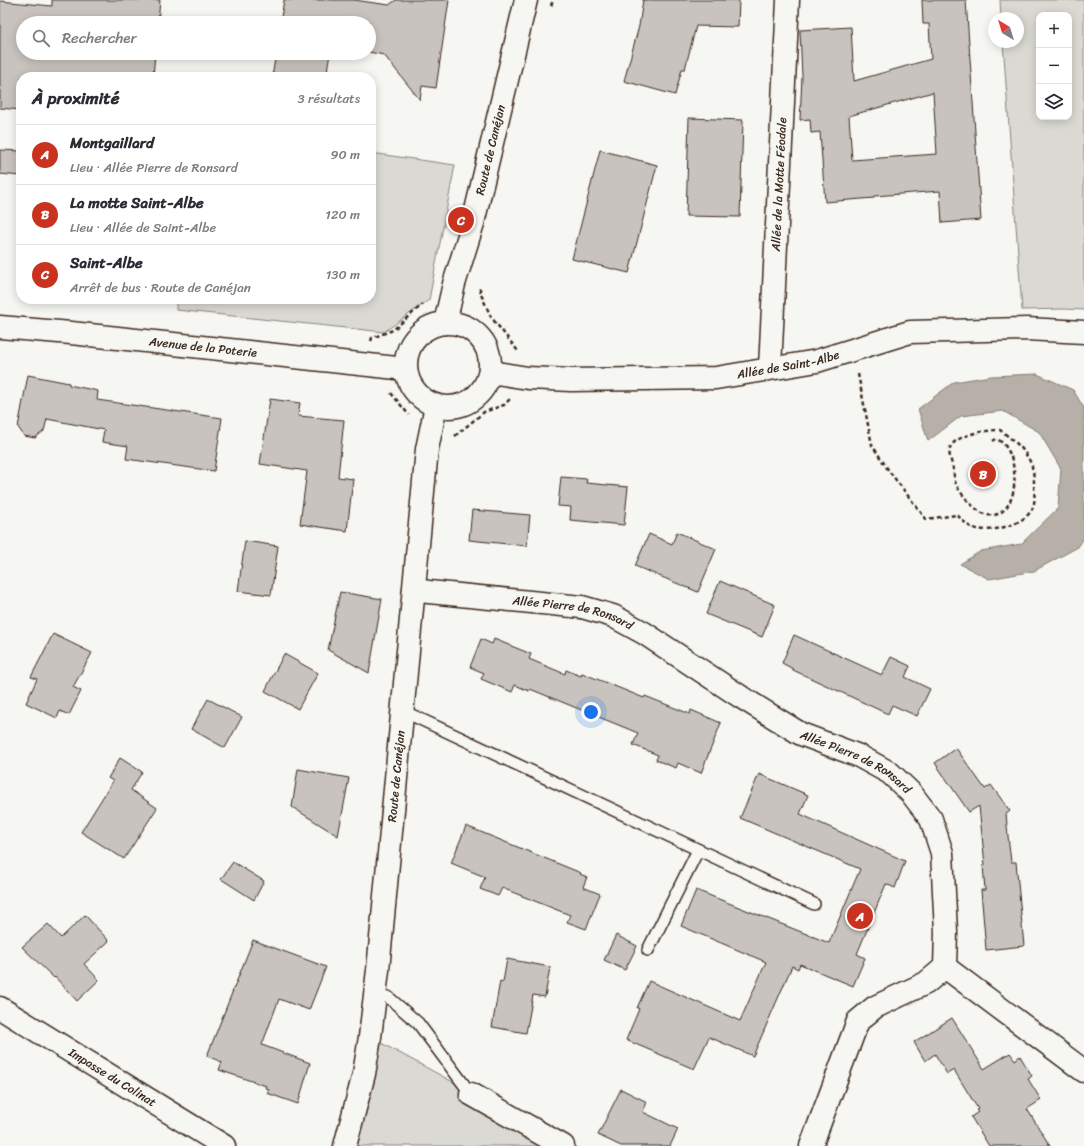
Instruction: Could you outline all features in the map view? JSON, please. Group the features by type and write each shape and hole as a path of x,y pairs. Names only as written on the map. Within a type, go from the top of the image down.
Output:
{"street":[{"name":"Route de Canéjan","path":"445,322 454,284 475,216 526,0"},
{"name":"Allée de la Motte Féodale","path":"770,368 788,0"},
{"path":"445,322 458,323 470,328 480,336 487,346 490,359 490,372 486,385 476,397 464,404 450,407 436,406 415,392 409,381 406,369 407,356 412,343 420,333 432,326 445,322"},
{"name":"Avenue de la Poterie","path":"0,327 71,333 365,366 406,369"},
{"name":"Allée de Saint-Albe","path":"490,372 528,378 571,380 716,378 818,361 910,332 1026,329 1084,332"},
{"name":"Route de Canéjan","path":"345,1146 364,1074 370,1037 379,963 427,449 436,406"},
{"name":"Allée Pierre de Ronsard","path":"414,590 582,607 613,616 644,633 741,697 801,734 859,756 890,773 911,793 931,819 942,853 946,932 945,967"},
{"path":"811,1146 858,1021 875,1007 926,983 945,967 1084,1071"},
{"name":"Impasse du Colinat","path":"0,1008 224,1146"},
{"path":"472,1094 563,1146"}],"lane":[{"path":"403,710 814,904"},
{"path":"648,950 698,850"},
{"path":"388,997 418,1023 472,1094"}],"path":[{"path":"551,7 553,0"},
{"path":"453,440 456,434 484,412 504,405 528,378 517,349 491,317 480,292 480,286"},
{"path":"854,349 872,445 926,519 957,515 972,527 994,530 1024,519 1032,509 1034,500 1034,474 1029,458 1016,443 1000,430 991,430 964,436 957,440 950,448 949,456 956,484 970,503 987,515 997,515 1007,508 1015,490 1014,466 1010,455 1001,441 996,439 993,441"}],"shaded area":[{"path":"1000,0 1084,0 1084,310 1022,310 1003,48 1024,48 1024,12 1001,12"},
{"path":"376,154 455,165 429,300 384,332 176,310 176,304 376,304"},
{"path":"1037,374 1073,390 1084,408 1084,538 1078,547 1034,571 989,579 960,564 981,551 1021,544 1058,508 1061,469 1039,432 1003,411 961,416 928,441 918,409 954,382 991,376"},
{"path":"370,1037 571,1146 342,1146"}],"building":[{"path":"52,0 160,0 159,16 16,16 16,60 154,60 153,72 16,72 16,110 0,108 0,1 52,6"},
{"path":"284,0 354,0 389,5 396,0 449,0 436,88 422,86 420,100 384,55 376,53 376,16 281,16"},
{"path":"643,0 739,0 738,27 696,26 685,69 682,69 675,95 624,81 639,26"},
{"path":"922,0 966,0 981,220 942,223 940,191 874,196 874,198 825,202 820,132 811,133 810,119 800,120 802,76 800,30 851,27 854,81 931,59 929,24 923,24","holes":["933,92 937,154 852,160 849,116"]},
{"path":"275,60 329,60 327,72 273,72"},
{"path":"689,118 743,120 740,217 686,216"},
{"path":"0,150 16,151 16,176 0,174"},
{"path":"600,150 657,165 629,273 572,259"},
{"path":"28,375 69,383 69,385 98,391 97,400 222,418 214,471 126,459 128,446 102,442 104,430 47,419 44,431 35,438 24,436 18,427"},
{"path":"270,399 300,403 298,416 344,420 338,477 353,479 347,531 300,524 307,471 260,464"},
{"path":"561,477 587,479 586,483 628,487 624,525 570,520 571,507 558,506"},
{"path":"472,510 530,515 527,546 469,540"},
{"path":"677,532 716,549 698,592 635,566 649,534 672,544"},
{"path":"245,541 278,546 271,595 238,591"},
{"path":"720,581 775,605 762,637 706,614"},
{"path":"340,592 382,599 369,673 328,650"},
{"path":"53,634 92,653 73,687 81,691 69,715 60,711 57,718 26,703 37,679 31,677"},
{"path":"794,635 882,675 891,657 910,666 905,677 930,689 917,716 892,705 888,714 793,670 782,663"},
{"path":"481,639 492,644 494,639 531,654 529,659 565,674 566,670 581,676 582,673 644,698 645,696 690,714 691,710 721,723 701,773 678,763 676,768 656,760 658,755 633,745 638,733 530,689 529,691 515,685 512,692 481,679 484,673 470,667"},
{"path":"284,654 318,673 298,709 265,691"},
{"path":"208,699 242,717 225,748 191,729"},
{"path":"956,748 985,789 991,785 1010,811 1006,814 1008,836 1011,862 1016,862 1024,946 986,950 981,890 985,890 983,865 985,865 979,806 969,812 935,763"},
{"path":"120,758 142,772 131,790 157,808 124,859 81,832 113,781 108,778"},
{"path":"298,769 349,778 338,836 292,807"},
{"path":"759,774 808,795 800,814 905,861 895,888 886,884 857,954 865,958 853,986 800,964 798,969 792,966 753,1056 709,1037 694,1069 626,1040 639,1009 637,1008 649,981 740,1021 766,962 681,926 696,890 829,943 860,869 740,818"},
{"path":"466,826 581,873 580,874 587,877 583,887 600,894 586,929 567,922 570,915 502,888 498,896 480,889 485,877 451,863"},
{"path":"233,862 264,881 254,900 221,879"},
{"path":"85,915 109,941 84,964 99,980 77,1001 55,977 54,978 22,947 48,924 61,938"},
{"path":"616,935 637,946 625,970 604,960"},
{"path":"253,940 326,967 309,1010 279,999 262,1045 310,1063 298,1104 267,1093 269,1089 265,1088 266,1086 219,1070 222,1062 207,1056"},
{"path":"507,959 550,967 545,997 533,995 526,1033 492,1027 500,981 503,982"},
{"path":"952,1018 984,1069 1010,1053 1015,1060 1020,1056 1032,1076 1028,1079 1041,1100 1027,1109 1050,1146 989,1146 971,1117 978,1112 976,1110 978,1109 954,1070 947,1074 935,1054 925,1061 914,1042"},
{"path":"621,1089 647,1102 643,1112 678,1129 670,1146 621,1146 598,1135"}],"place":[{"name":"Saint-Albe","path":"461,220"},
{"name":"La motte Saint-Albe","path":"983,474"},
{"name":"Montgaillard","path":"860,916"}]}
